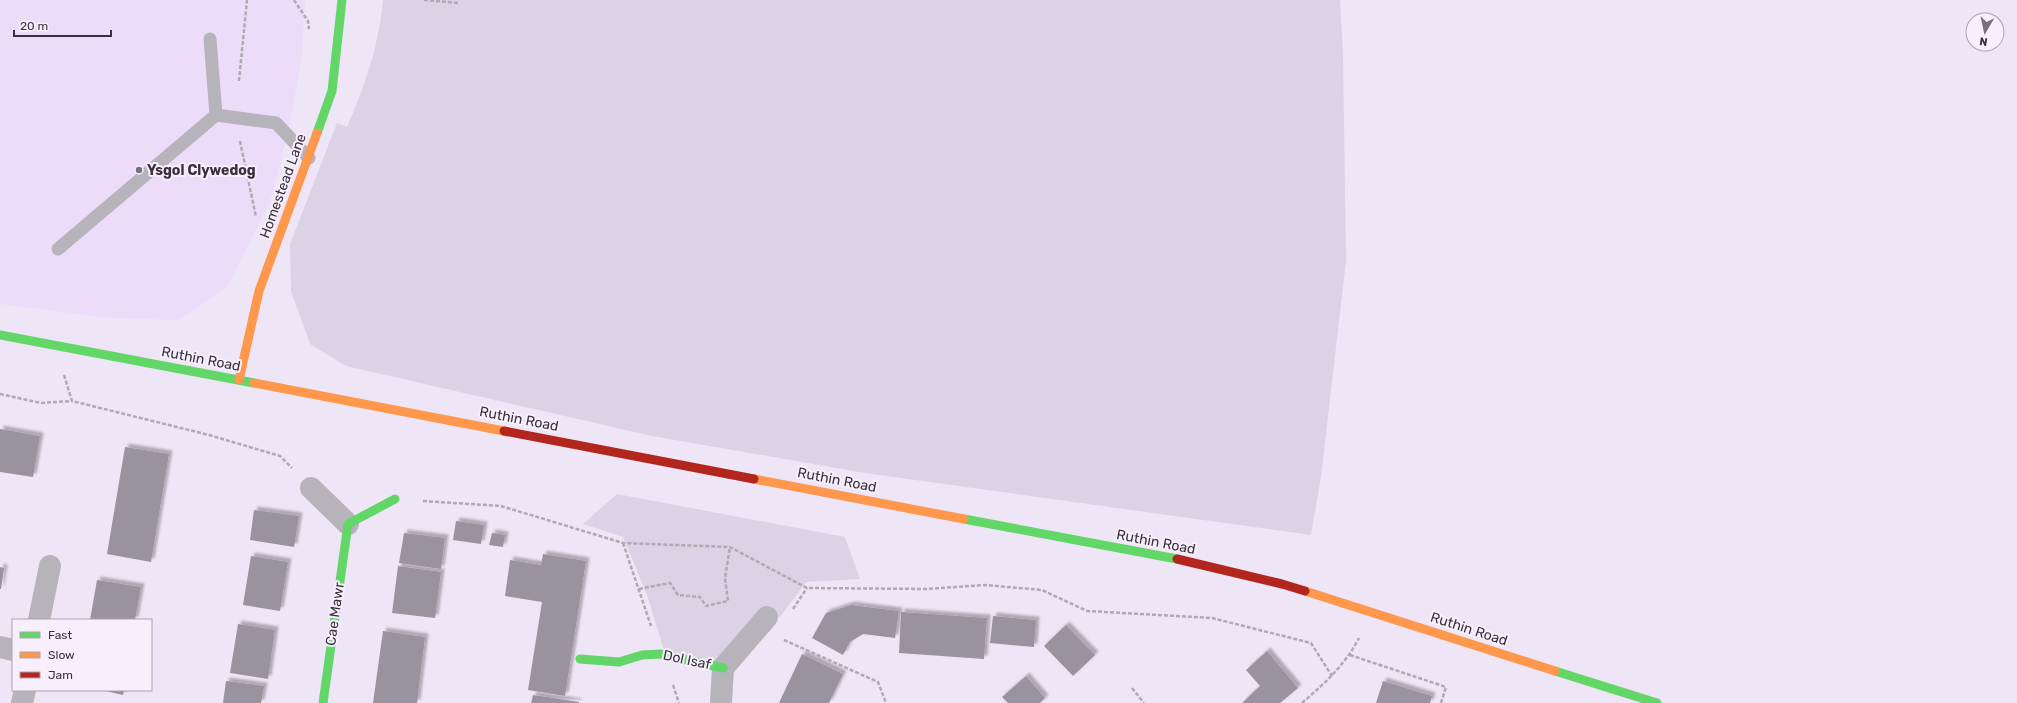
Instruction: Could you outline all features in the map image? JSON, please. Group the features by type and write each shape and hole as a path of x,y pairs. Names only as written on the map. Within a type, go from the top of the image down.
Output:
{"main road":[{"name":"Homestead Lane","path":"239,380 259,291 309,158 332,91 342,0"},
{"name":"Ruthin Road","path":"0,335 1181,560 1282,584 1657,703"},
{"path":"348,524 395,499"},
{"name":"Cae Mawr","path":"323,703 348,524"},
{"name":"Dol Isaf","path":"580,659 619,662 642,654 660,654 723,668"}],"street":[{"path":"311,488 348,524"},
{"path":"39,619 50,566"},
{"name":"Dol Isaf","path":"721,703 723,668 762,622"},
{"path":"0,647 12,650"},
{"path":"22,703 25,691"}],"lane":[{"path":"210,39 216,115"},
{"path":"58,249 216,115 276,123 309,158"}],"path":[{"path":"246,0 235,118 257,225"},
{"path":"424,0 459,3"},
{"path":"64,374 72,401"},
{"path":"0,394 41,403 72,401 209,435 280,456 311,488"},
{"path":"395,499 501,506 623,543 730,547 807,588 926,589 985,585 1042,590 1087,611 1212,618 1311,643 1332,676"},
{"path":"623,543 660,654"},
{"path":"639,589 670,583 678,595 700,597 706,606 728,601 725,578 730,547"},
{"path":"1302,703 1332,676 1350,655 1372,613"},
{"path":"762,622 878,682 886,703"},
{"path":"1350,655 1446,687 1441,703"},
{"path":"1132,688 1144,703"}],"shaded area":[{"name":"Ysgol Clywedog","path":"0,0 305,0 302,56 287,138 270,202 227,287 179,320 111,318 0,304"},
{"path":"383,0 1340,0 1343,55 1346,261 1321,477 1311,535 865,473 652,436 346,366 310,344 291,291 290,244 337,123 347,127 360,96 375,49"},
{"path":"617,494 845,537 860,579 806,582 780,617 765,612 722,665 664,650 647,595 623,537 583,524"}],"building":[{"path":"0,429 40,436 33,477 0,472"},
{"path":"125,447 169,454 151,562 107,554"},
{"path":"254,510 299,516 294,547 250,540"},
{"path":"456,521 484,525 481,544 453,540"},
{"path":"404,533 445,538 441,569 399,563"},
{"path":"492,533 505,535 503,547 489,545"},
{"path":"543,554 586,561 565,696 528,690 542,602 505,596 510,560 541,565"},
{"path":"251,556 288,562 280,611 243,605"},
{"path":"398,566 441,572 435,618 392,613"},
{"path":"0,567 4,568 1,589 0,589"},
{"path":"97,580 141,587 135,619 90,619"},
{"path":"851,605 899,611 895,638 863,634 850,642 843,655 812,638 826,613"},
{"path":"901,612 987,618 984,659 899,653"},
{"path":"993,616 1036,620 1034,647 990,643"},
{"path":"238,624 275,630 268,679 230,673"},
{"path":"1066,625 1095,655 1073,676 1044,646"},
{"path":"383,631 425,637 417,703 373,703"},
{"path":"1267,651 1298,688 1280,703 1242,703 1260,686 1246,670"},
{"path":"802,654 843,674 829,703 779,703"},
{"path":"1026,676 1045,698 1040,703 1008,703 1002,697"},
{"path":"226,681 264,686 261,703 223,703"},
{"path":"1383,681 1432,696 1430,703 1376,703"},
{"path":"105,691 124,691 123,695"},
{"path":"533,695 579,702 579,703 531,703"}],"traffic: fast":[{"path":"317,133 332,91 342,0"},
{"path":"0,335 254,383"},
{"path":"323,703 348,524 395,499"},
{"path":"964,519 1177,559"},
{"path":"580,659 619,662 642,655 660,654 723,668"},
{"path":"1555,671 1657,703"}],"traffic: slow":[{"path":"239,380 259,291 317,133"},
{"path":"254,383 504,431"},
{"path":"754,479 964,519"},
{"path":"1305,591 1555,671"}],"traffic: jam":[{"path":"504,431 754,479"},
{"path":"1177,559 1282,584 1305,591"}],"place":[{"name":"Ysgol Clywedog","path":"139,170"}]}
